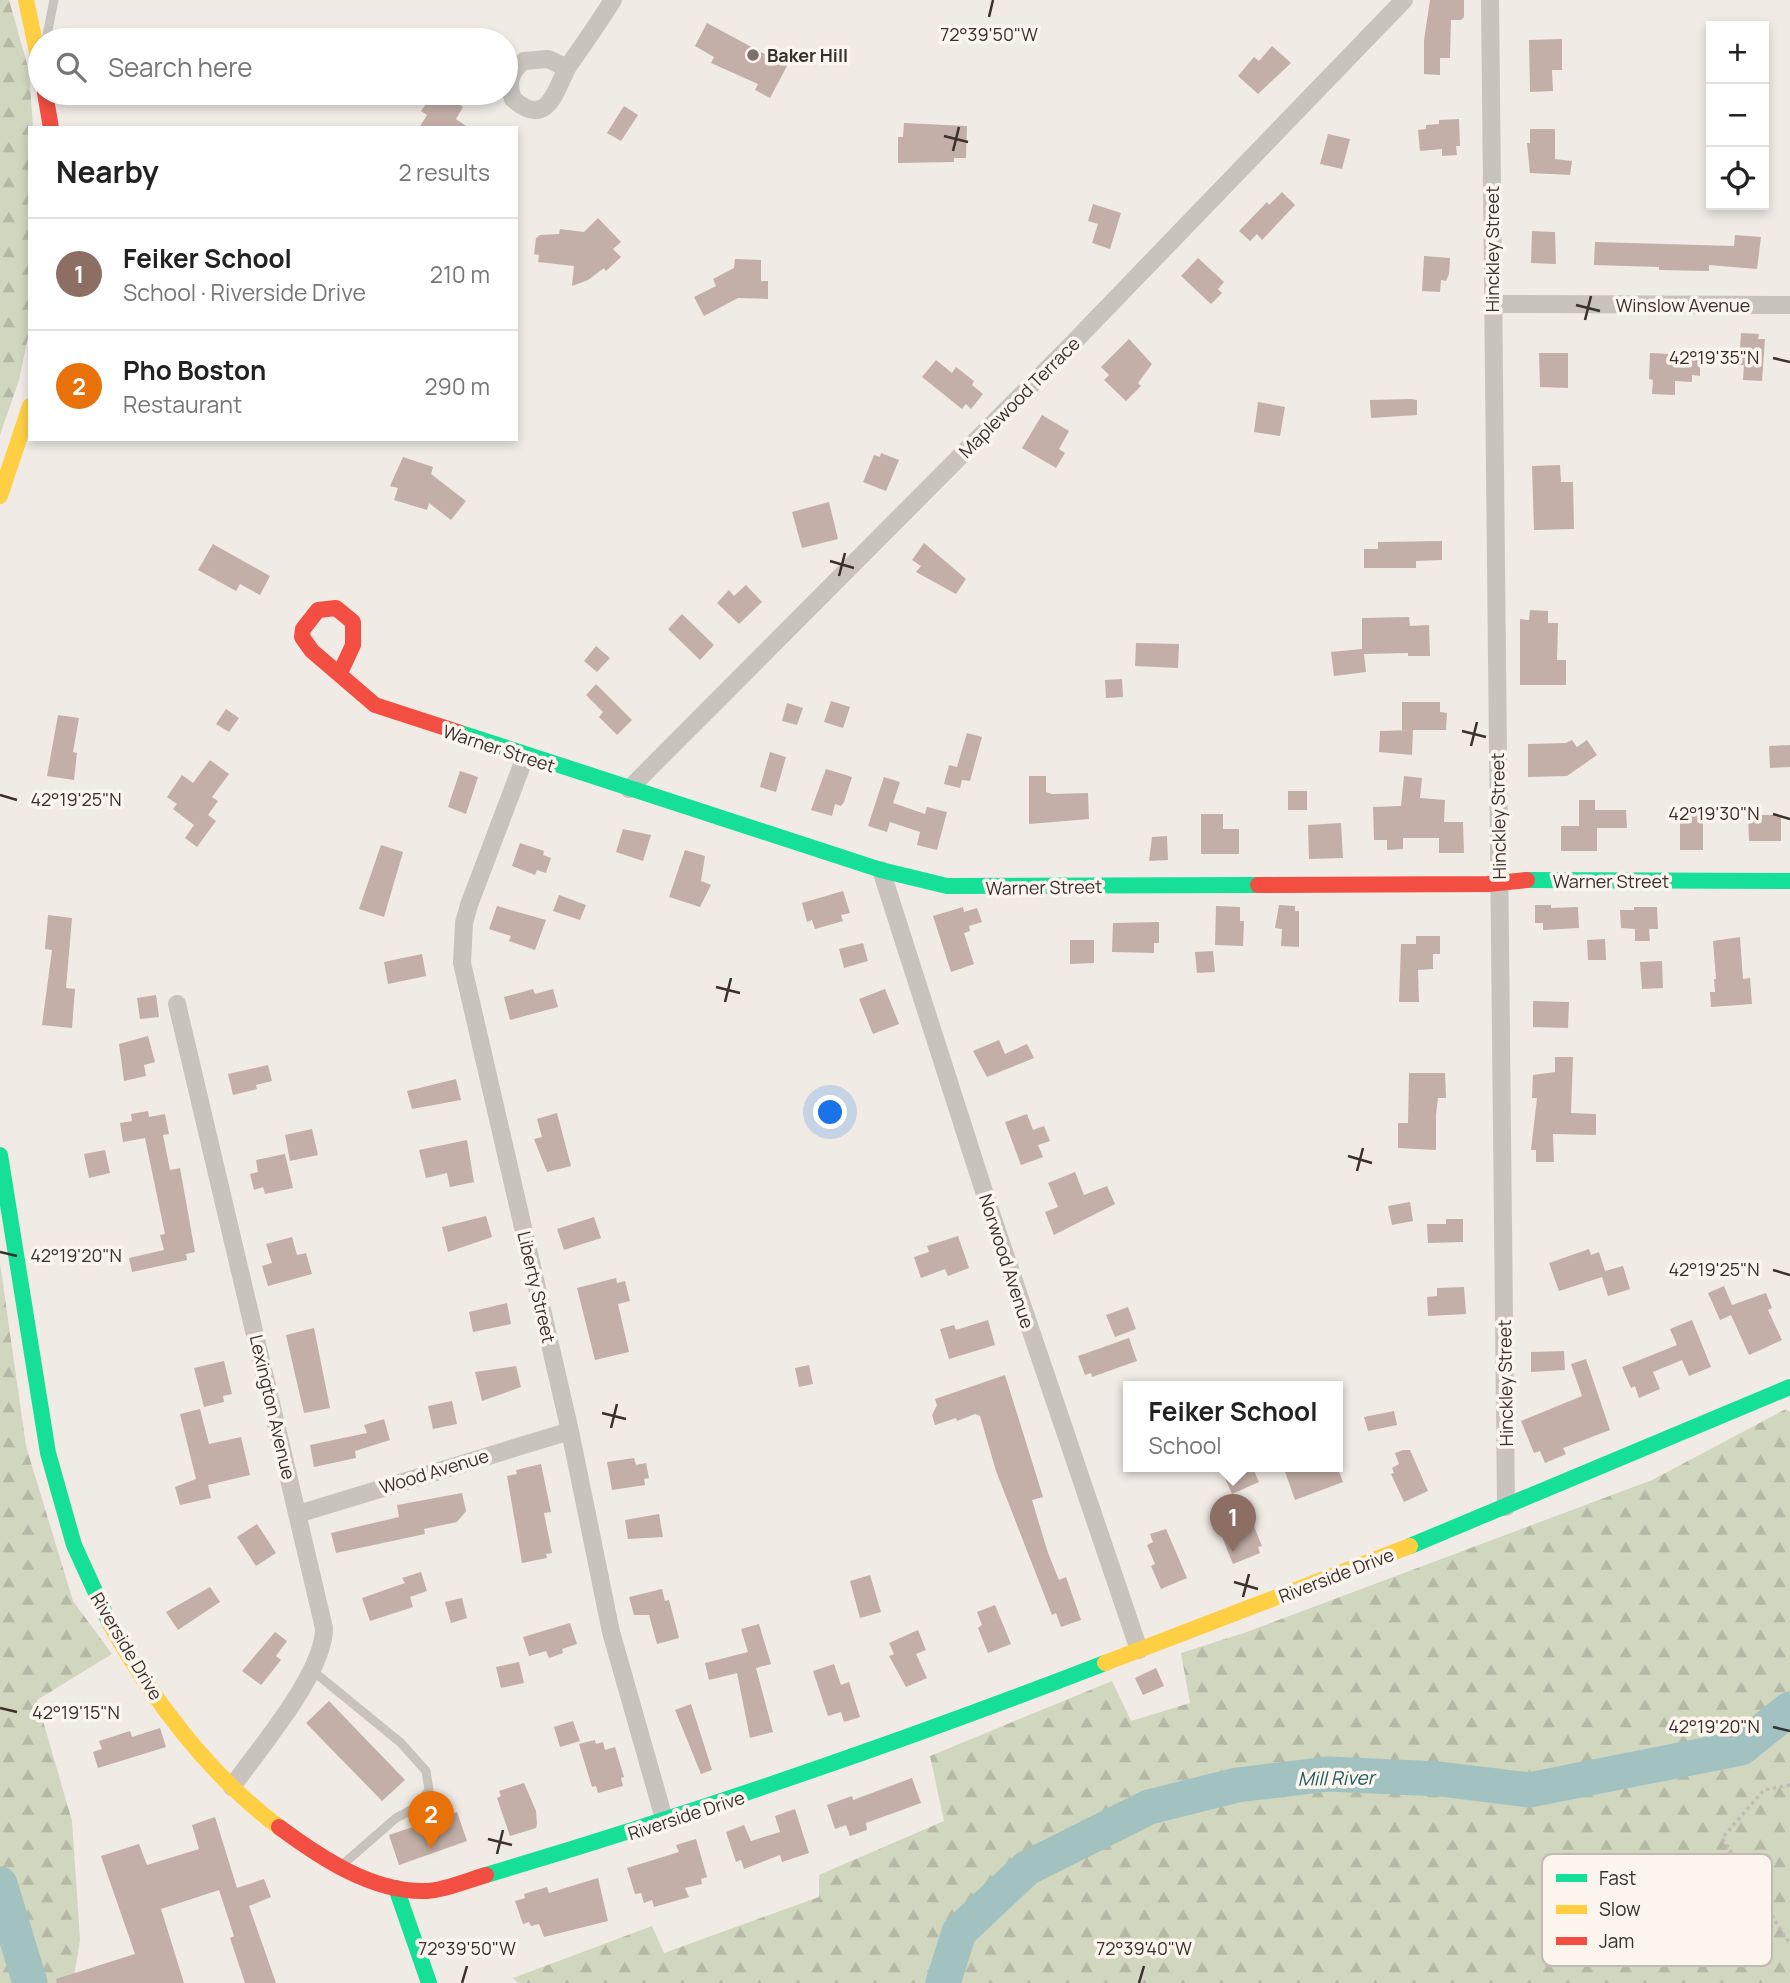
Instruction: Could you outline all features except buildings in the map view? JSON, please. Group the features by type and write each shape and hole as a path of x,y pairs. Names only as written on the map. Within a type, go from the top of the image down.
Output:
{"street":[{"path":"26,0 32,28"},
{"path":"567,68 613,0"},
{"name":"Maplewood Terrace","path":"629,789 1070,346 1404,0"},
{"name":"Hinckley Street","path":"1490,0 1506,1507"},
{"path":"47,105 51,126"},
{"name":"Winslow Avenue","path":"1492,304 1790,305"},
{"path":"0,496 28,412"},
{"name":"Warner Street","path":"340,673 355,691 375,705 525,757 926,883 962,888 1790,881"},
{"name":"Liberty Street","path":"525,757 469,905 463,933 462,963 570,1431 611,1632 665,1822"},
{"name":"Norwood Avenue","path":"881,870 1004,1254 1139,1650"},
{"name":"Lexington Avenue","path":"177,1004 324,1628 324,1642 313,1671 232,1787"},
{"name":"Riverside Drive","path":"0,1155 43,1430 58,1493 76,1549 96,1598 135,1665 181,1728 232,1787 274,1825 340,1867 396,1888 430,1891 665,1822 932,1730 1506,1507 1790,1387"},
{"name":"Wood Avenue","path":"298,1514 570,1431"},
{"path":"396,1888 429,1983"}],"lane":[{"path":"48,28 54,0"},
{"path":"313,1671 401,1743 425,1771 429,1790 415,1808 387,1825 340,1867"}],"path":[{"path":"1731,1854 1721,1838 1764,1790 1790,1785"},
{"path":"1772,1916 1790,1944"}],"green space":[{"path":"0,0 9,0 28,67 28,105 31,105 33,126 28,126 28,337 19,380 0,435"},
{"path":"0,1263 26,1446 73,1601 112,1654 37,1700 72,1821 80,1940 73,1983 0,1983"},
{"path":"1786,1409 1790,1412 1790,1983 518,1983 513,1978 652,1926 664,1953 819,1897 819,1875 944,1821 930,1756 1112,1681 1131,1721 1190,1703 1181,1653 1247,1632 1652,1480"}],"waterway":[{"name":"Mill River","path":"943,1983 959,1932 1027,1868 1149,1807 1237,1785 1328,1774 1440,1779 1529,1790 1741,1748 1790,1709"},
{"name":"Mill River","path":"0,1884 30,1983"}],"traffic: fast":[{"path":"458,732 881,870 947,886 1258,885"},
{"path":"1527,880 1790,881"},
{"path":"0,1155 48,1453 74,1545 110,1624"},
{"path":"1410,1546 1790,1387"},
{"path":"486,1875 797,1775 952,1721 1105,1663"},
{"path":"396,1888 429,1983"}],"traffic: slow":[{"path":"26,0 32,28"},
{"path":"0,496 28,412"},
{"path":"1105,1663 1410,1546"},
{"path":"110,1624 144,1680 184,1734 229,1784 279,1827"}],"traffic: jam":[{"path":"47,105 51,126"},
{"path":"340,673 353,645 353,622 336,608 318,610 303,629 302,637 312,651 375,705 458,732"},
{"path":"1258,885 1488,884 1527,880"},
{"path":"279,1827 348,1871 387,1886 427,1891 486,1875"}],"place":[{"name":"Baker Hill","path":"753,55"},
{"name":"Feiker School","path":"1233,1552"},
{"name":"Pho Boston","path":"431,1849"}]}
